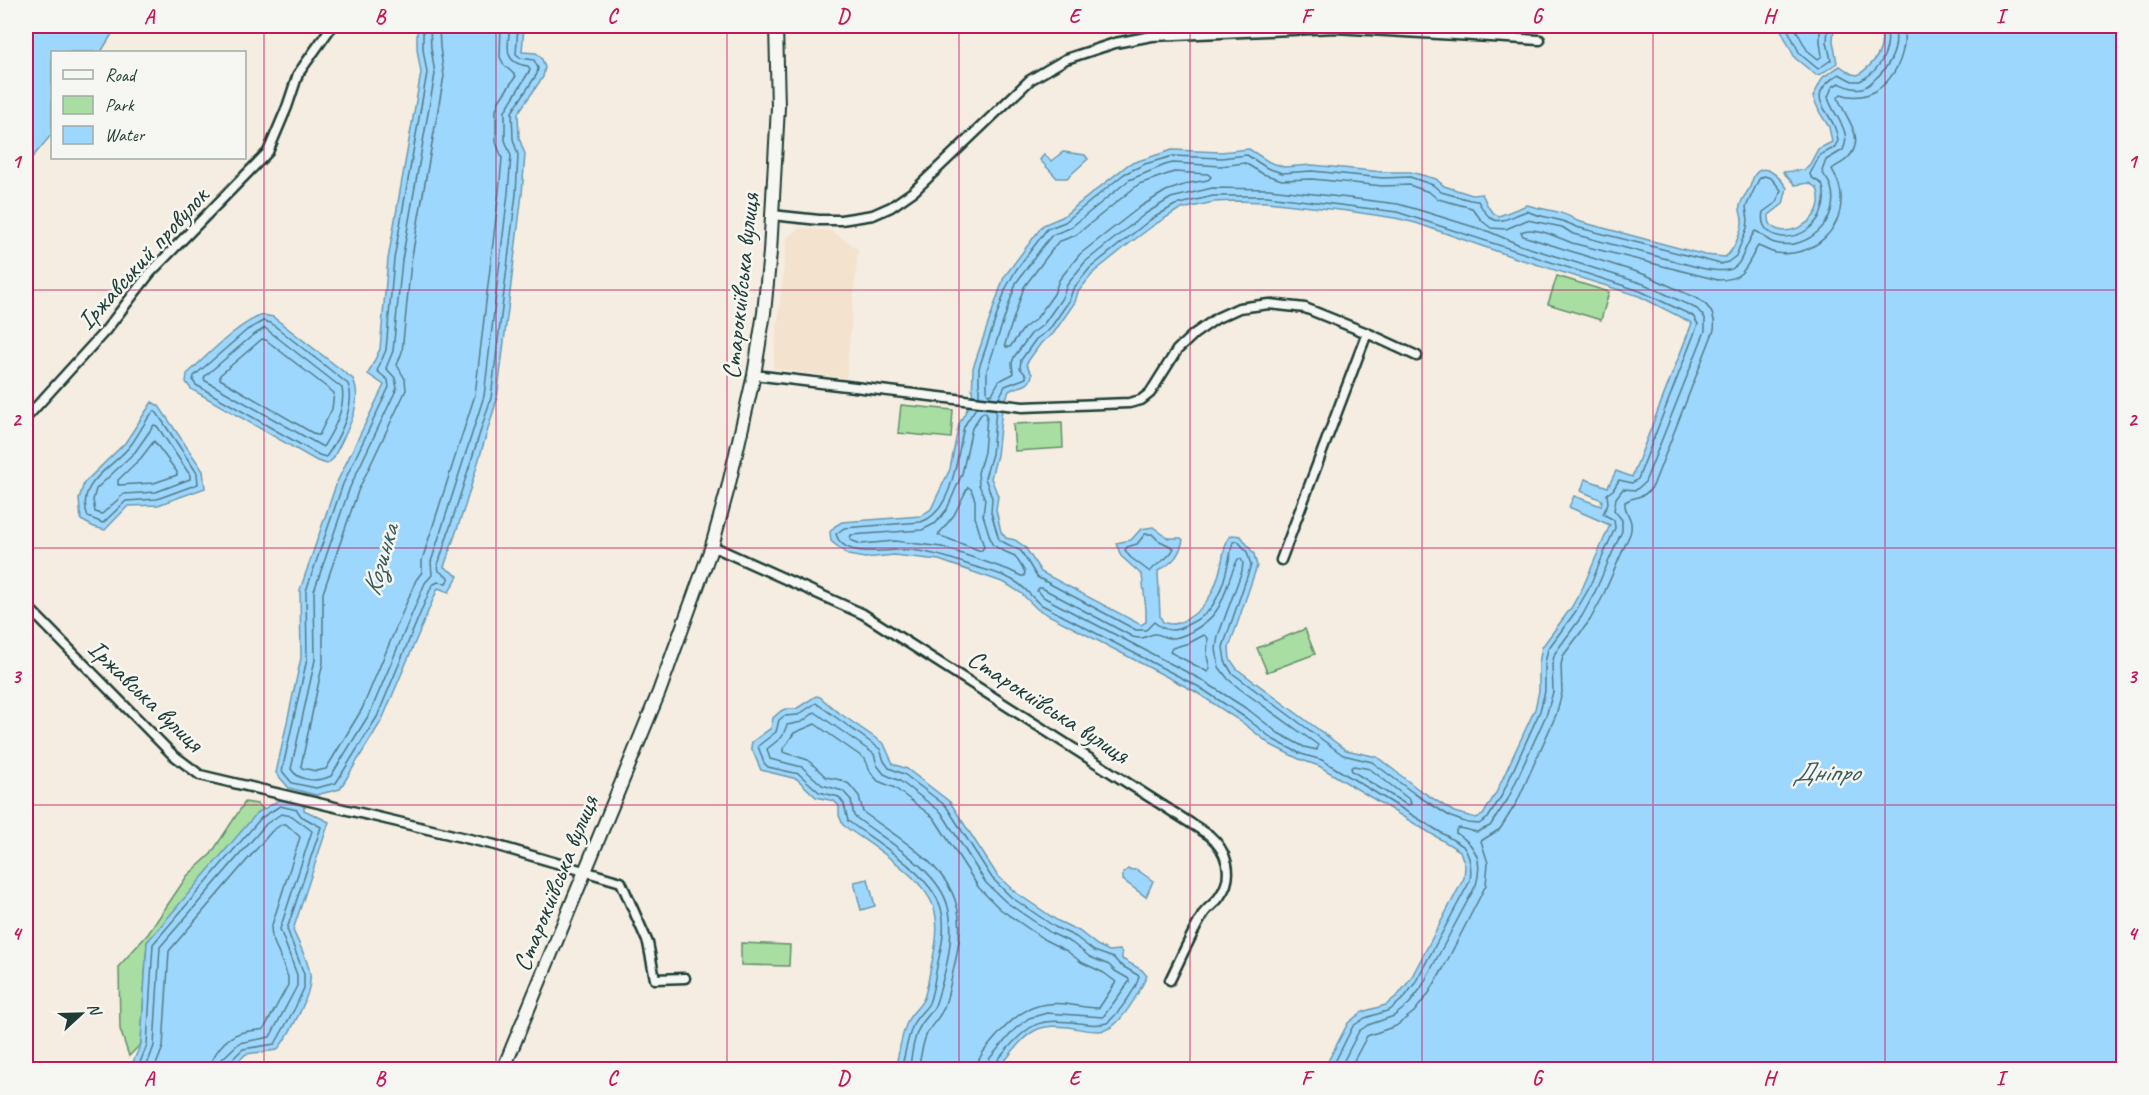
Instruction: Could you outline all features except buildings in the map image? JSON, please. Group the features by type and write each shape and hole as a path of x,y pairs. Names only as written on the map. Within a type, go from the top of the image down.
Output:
{"street":[{"name":"Іржавський провулок","path":"26,417 106,330 150,273 268,152 298,74 332,26"},
{"name":"Старокиївська вулиця","path":"503,1070 659,692 712,546 739,448 764,312 778,107 776,26"},
{"path":"772,216 841,220 873,215 891,207 914,191 1030,80 1066,59 1114,43 1152,36 1324,28 1540,40"},
{"path":"754,375 1023,407 1129,403 1141,400 1154,388 1177,350 1188,339 1224,314 1247,306 1277,304 1305,308 1418,356"},
{"path":"1281,560 1367,333"},
{"name":"Старокиївська вулиця","path":"712,546 863,614 1209,834 1219,844 1224,856 1228,883 1219,898 1205,911 1170,980"},
{"name":"Іржавська вулиця","path":"26,605 172,754 200,775 495,845 621,882 648,943 655,979 685,978"}],"shaded area":[{"path":"799,228 832,231 858,249 846,378 775,369 773,366 787,238"}],"green space":[{"path":"1557,276 1609,292 1601,320 1548,304"},
{"path":"901,405 953,410 951,438 898,433"},
{"path":"1062,422 1063,448 1015,451 1013,424"},
{"path":"1305,629 1315,654 1267,672 1257,648"},
{"path":"245,802 257,804 268,812 147,942 141,1044 129,1056 120,1029 119,966 148,934 187,876 211,854"},
{"path":"741,943 790,945 789,966 741,965"}],"water":[{"path":"26,26 117,26 102,51 51,51 51,135 26,165"},
{"name":"Козинка","path":"417,26 524,26 522,52 536,53 541,57 545,67 543,77 518,113 519,138 525,154 497,399 444,567 458,576 449,592 438,588 382,720 340,789 316,795 289,788 276,773 301,658 300,590 337,482 384,385 368,374 380,349 388,259 421,73 417,49"},
{"path":"1779,26 1834,26 1833,41 1837,63 1816,75 1795,58"},
{"name":"Дніпро","path":"1879,26 2123,26 2123,1069 1324,1069 1348,1023 1362,1012 1386,1005 1410,980 1464,878 1465,866 1460,851 1319,766 1271,745 1243,723 1196,692 1037,609 1021,593 1005,583 939,560 894,555 865,558 848,555 831,541 830,532 842,522 921,516 931,509 950,469 959,424 972,400 973,368 1004,277 1043,225 1062,217 1129,164 1172,150 1221,152 1249,149 1269,162 1284,167 1312,165 1383,172 1411,172 1436,179 1444,186 1472,195 1482,194 1490,210 1499,216 1527,205 1559,212 1577,221 1705,255 1725,257 1731,251 1739,235 1742,224 1740,210 1742,199 1758,171 1763,169 1772,172 1787,188 1783,204 1769,215 1771,224 1777,229 1787,231 1798,228 1808,222 1815,213 1819,202 1817,188 1809,183 1795,185 1783,172 1804,170 1818,149 1832,142 1829,127 1813,97 1823,77 1840,66 1858,75 1870,65 1881,48","holes":["1214,202 1267,202 1348,211 1416,223 1516,258 1639,296 1692,323 1632,477 1616,471 1608,487 1585,479 1581,491 1602,500 1601,506 1574,496 1569,507 1610,525 1583,587 1571,608 1542,647 1539,663 1539,691 1535,709 1496,793 1483,815 1476,818 1454,812 1418,789 1377,757 1346,750 1237,669 1230,659 1229,648 1257,566 1254,554 1241,536 1232,535 1228,540 1217,579 1206,602 1193,615 1180,623 1172,624 1163,622 1160,616 1158,571 1174,559 1183,540 1168,538 1153,527 1141,529 1131,540 1116,543 1121,556 1142,575 1146,622 1141,625 1041,572 1025,547 1015,540 1006,538 1001,532 996,510 998,496 991,478 997,455 1002,409 1009,391 1029,382 1032,374 1026,364 1041,343 1053,334 1075,302 1078,292 1094,272 1154,225 1178,210"]},
{"path":"1063,152 1085,155 1088,159 1067,178 1057,178 1040,160 1044,154 1051,161"},
{"path":"263,315 273,317 353,379 356,400 352,420 333,459 327,464 317,461 191,389 186,382 187,374 223,341 243,325"},
{"path":"152,402 159,406 203,471 205,488 158,505 128,506 105,530 94,527 81,520 79,499 84,483 125,443"},
{"path":"816,696 884,744 893,764 907,769 950,802 997,875 1015,892 1058,921 1079,931 1097,945 1109,951 1120,950 1122,959 1142,970 1147,976 1129,1007 1117,1022 1101,1031 1060,1026 1040,1028 1025,1037 998,1069 895,1069 906,1026 925,994 935,950 936,918 930,899 897,863 843,825 839,815 839,806 834,801 816,797 797,779 761,770 751,747 752,742 771,728 773,718 781,711 796,709"},
{"path":"279,800 304,805 304,810 329,822 293,930 310,974 308,992 294,1024 277,1050 246,1054 230,1069 130,1069 141,1044 147,942 257,813"},
{"path":"1128,869 1136,869 1153,881 1146,897 1123,880 1123,873"},
{"path":"868,879 875,906 861,910 854,882"}]}
